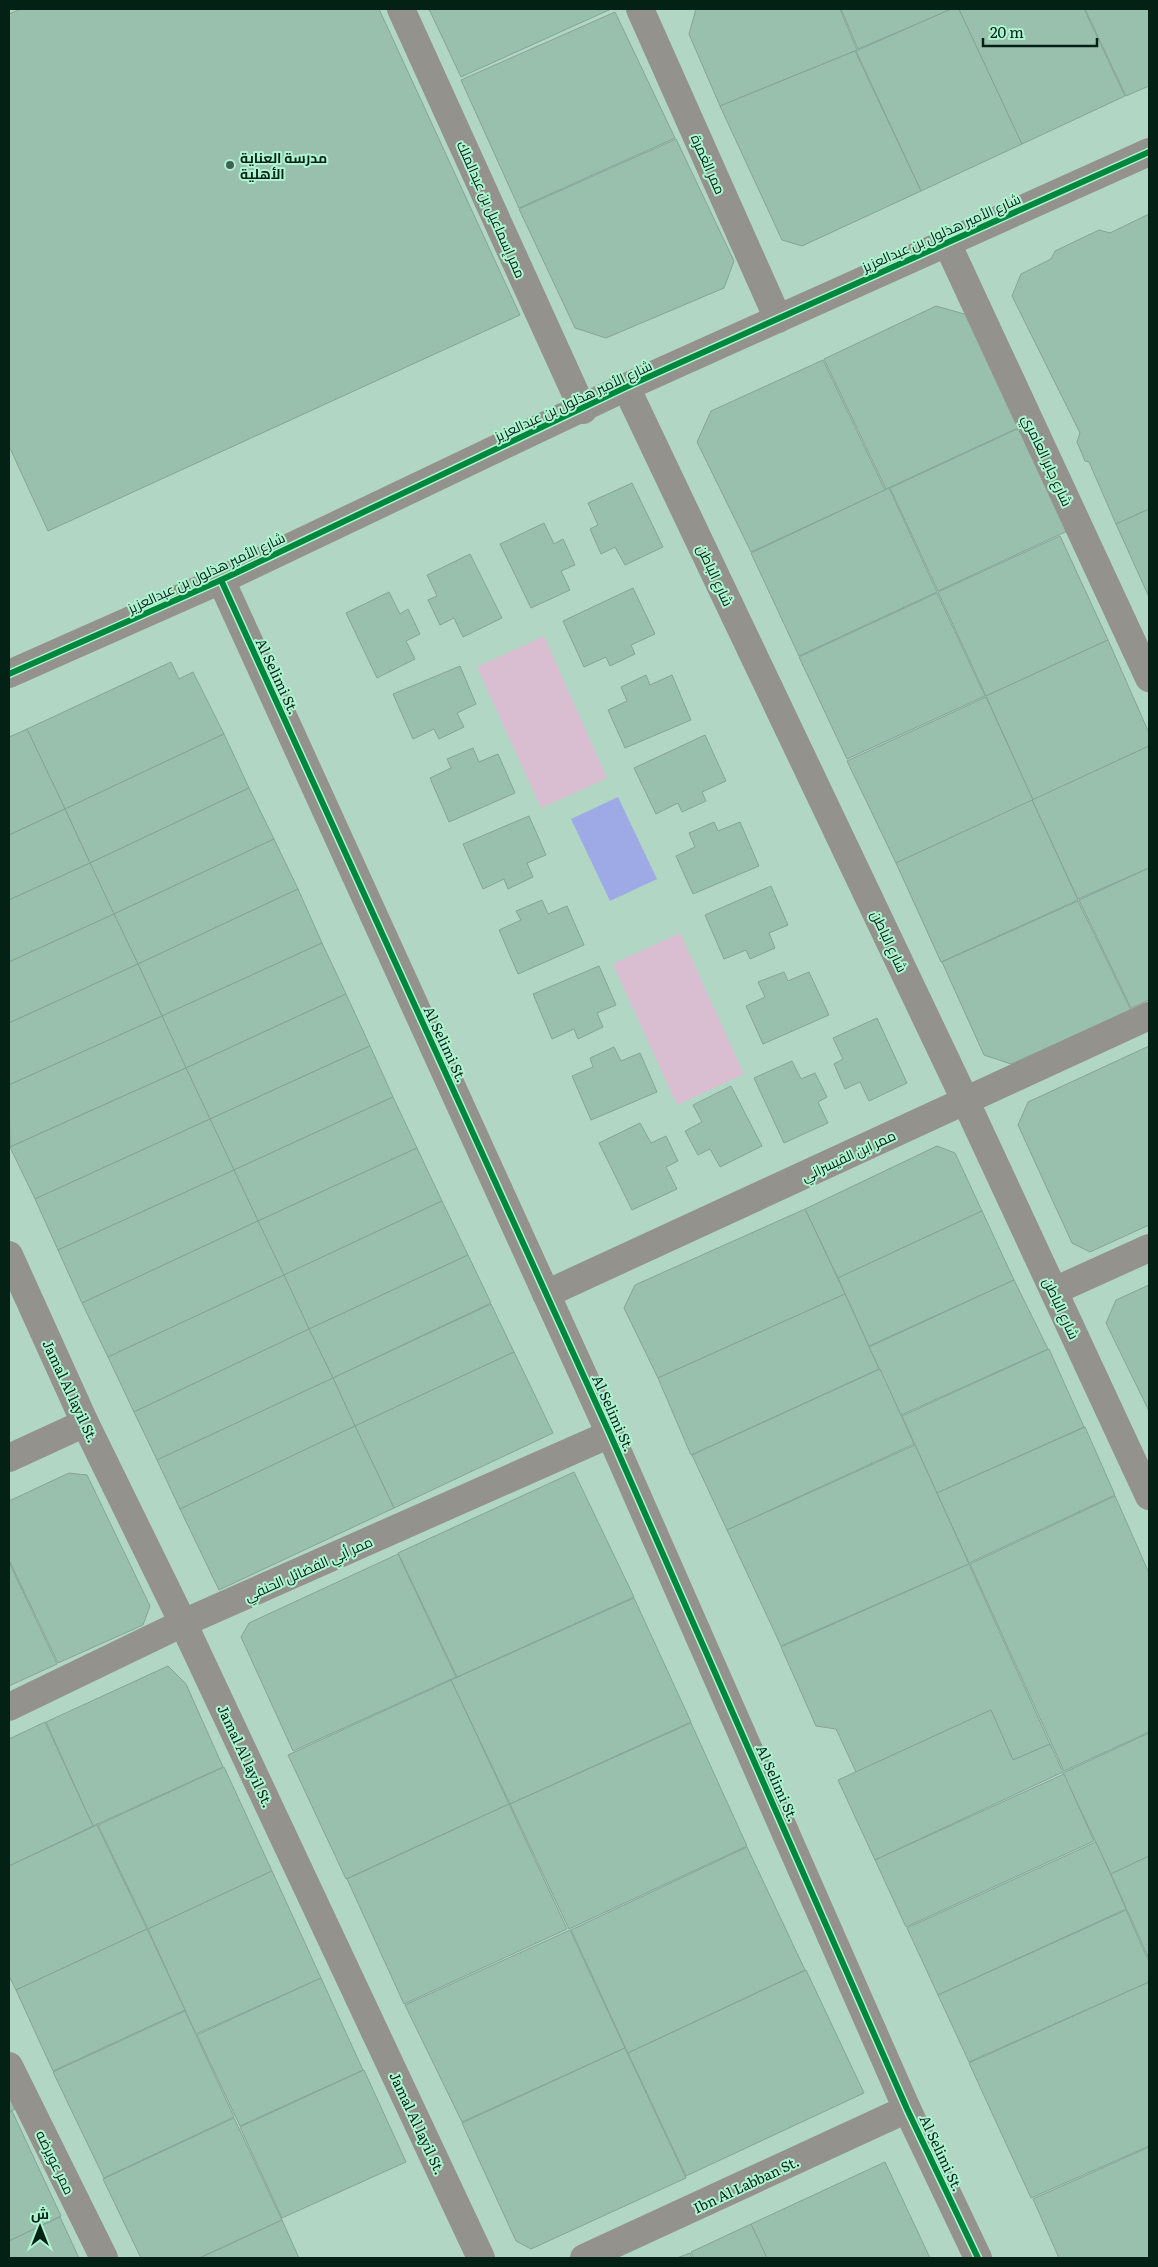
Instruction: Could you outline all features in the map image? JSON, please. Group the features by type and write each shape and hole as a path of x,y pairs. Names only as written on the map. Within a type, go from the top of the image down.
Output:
{"street":[{"name":"ممر إسماعيل بن عبدالملك","path":"401,9 583,410"},
{"name":"ممر الغمرة","path":"640,9 778,319"},
{"name":"شارع الأمير هذلول بن عبدالعزيز","path":"9,674 221,580 626,388 1149,152"},
{"name":"شارع جابر العامري","path":"947,243 1149,678"},
{"name":"شارع الباطن","path":"626,388 966,1100 1149,1496"},
{"name":"Al Selimi St.","path":"221,580 610,1434 907,2110 978,2258"},
{"name":"ممر ابن القيسراني","path":"546,1294 1149,1016"},
{"path":"1054,1291 1149,1248"},
{"name":"Jamal Al layil St.","path":"9,1255 85,1423 183,1624 482,2258"},
{"path":"9,1458 85,1423"},
{"name":"ممر أبي الفضائل الحنفي","path":"9,1707 183,1624 610,1434"},
{"name":"ممر عويرضه","path":"9,2066 104,2258"},
{"name":"Ibn Al Labban St.","path":"584,2258 907,2110"}],"shaded area":[{"path":"544,636 607,778 541,808 477,667"},
{"path":"680,933 744,1074 677,1105 613,964"}],"water":[{"path":"618,797 657,879 610,901 571,819"}],"building":[{"name":"مدرسة العناية الأهلية","path":"21,9 379,9 520,315 48,531 9,446 9,14"},
{"path":"429,9 611,9 461,77"},
{"path":"696,9 840,9 857,50 720,106 689,34"},
{"path":"841,9 952,9 858,49"},
{"path":"951,9 959,9 1022,144 921,191 856,51"},
{"path":"959,9 1084,9 1125,96 1022,144"},
{"path":"1085,9 1149,9 1149,86 1126,96"},
{"path":"615,12 675,138 519,208 461,80"},
{"path":"855,51 921,191 802,246 782,240 720,106"},
{"path":"676,139 734,261 724,288 606,338 575,328 519,209"},
{"path":"1149,214 1149,509 1116,524 1089,462 1085,461 1077,442 1080,433 1012,296 1021,274 1051,259 1055,251 1099,230 1110,233"},
{"path":"936,306 968,315 1020,427 886,489 824,359"},
{"path":"823,360 885,490 751,552 697,442 711,411"},
{"path":"1028,424 1076,527 938,591 890,488"},
{"path":"632,483 663,547 625,565 615,547 601,554 590,529 598,525 588,503"},
{"path":"889,488 937,592 799,656 751,553"},
{"path":"1149,509 1149,597 1116,524"},
{"path":"544,523 554,544 563,539 575,565 561,571 570,590 531,608 500,544"},
{"path":"1060,536 1108,640 986,696 938,592"},
{"path":"470,554 502,618 463,637 454,618 440,625 428,600 437,596 427,575"},
{"path":"633,588 655,634 631,645 635,654 610,666 606,657 584,667 563,621"},
{"path":"389,592 400,614 408,609 420,634 406,641 415,659 377,678 346,613"},
{"path":"937,593 985,696 847,759 799,657"},
{"path":"1108,640 1149,733 1149,746 1033,800 986,696"},
{"path":"171,662 179,679 193,672 224,734 65,809 27,729"},
{"path":"460,666 476,704 457,713 464,727 439,739 434,729 413,739 393,694"},
{"path":"646,675 650,685 672,675 691,720 625,748 608,710 627,701 621,687"},
{"path":"986,697 1033,800 896,863 847,761"},
{"path":"27,729 65,809 9,835 9,737"},
{"path":"224,734 249,788 90,863 65,809"},
{"path":"705,735 726,781 702,792 706,801 682,812 678,803 656,814 634,768"},
{"path":"1149,746 1149,868 1078,899 1032,800"},
{"path":"473,748 479,762 498,754 515,793 449,822 430,778 451,768 447,759"},
{"path":"249,788 274,839 114,914 90,863"},
{"path":"1032,800 1078,900 941,962 896,863"},
{"path":"65,809 90,863 9,900 9,835"},
{"path":"529,816 546,855 527,863 533,877 508,889 504,879 483,889 463,844"},
{"path":"714,822 718,831 740,822 759,866 693,894 676,856 695,847 689,833"},
{"path":"274,839 298,889 138,964 114,914"},
{"path":"90,863 114,914 9,962 9,900"},
{"path":"1149,868 1149,1000 1131,1008 1079,900"},
{"path":"771,886 788,925 769,933 775,948 750,959 746,950 724,959 705,915"},
{"path":"298,889 322,943 162,1016 138,964"},
{"path":"542,900 548,914 567,906 584,945 518,974 499,930 521,920 516,911"},
{"path":"1078,901 1131,1010 1011,1064 984,1055 942,962"},
{"path":"114,914 138,964 9,1023 9,962"},
{"path":"322,943 346,994 186,1068 162,1016"},
{"path":"138,964 162,1016 9,1085 9,1023"},
{"path":"599,966 616,1005 597,1013 603,1027 578,1039 574,1029 552,1039 533,994"},
{"path":"784,972 788,981 809,972 829,1015 763,1044 746,1006 765,997 758,982"},
{"path":"346,994 370,1046 210,1119 186,1068"},
{"path":"162,1016 186,1068 10,1147 9,1085"},
{"path":"877,1018 907,1083 869,1101 860,1082 845,1089 834,1064 843,1059 833,1038"},
{"path":"370,1046 393,1097 234,1170 210,1119"},
{"path":"1149,1046 1149,1225 1090,1252 1072,1243 1018,1125 1028,1102"},
{"path":"614,1047 621,1061 640,1053 657,1092 591,1120 572,1076 593,1067 590,1058"},
{"path":"792,1061 801,1079 815,1073 827,1097 818,1102 828,1123 784,1143 754,1078"},
{"path":"186,1068 210,1119 35,1199 10,1147"},
{"path":"731,1086 762,1146 720,1167 710,1149 698,1155 685,1131 702,1122 693,1105"},
{"path":"393,1097 417,1148 258,1221 234,1170"},
{"path":"210,1119 234,1170 58,1250 35,1199"},
{"path":"640,1123 651,1143 666,1136 678,1161 666,1167 677,1189 632,1210 599,1143"},
{"path":"937,1146 955,1153 982,1211 838,1278 805,1209"},
{"path":"417,1148 442,1201 284,1275 258,1221"},
{"path":"234,1170 258,1221 82,1303 58,1250"},
{"path":"442,1201 468,1255 309,1329 284,1275"},
{"path":"805,1209 845,1294 658,1378 624,1308 635,1285"},
{"path":"982,1211 1014,1280 869,1346 838,1278"},
{"path":"258,1221 284,1275 108,1357 82,1303"},
{"path":"468,1255 491,1303 333,1378 309,1329"},
{"path":"284,1275 309,1329 134,1412 108,1357"},
{"path":"1014,1280 1048,1349 901,1415 869,1347"},
{"path":"1149,1285 1149,1411 1106,1323 1116,1300"},
{"path":"845,1294 879,1369 691,1455 658,1378"},
{"path":"491,1304 514,1352 355,1426 333,1378"},
{"path":"309,1329 333,1378 157,1460 134,1412"},
{"path":"1049,1349 1084,1427 937,1493 902,1416"},
{"path":"514,1352 553,1433 394,1508 355,1426"},
{"path":"880,1369 914,1444 727,1530 692,1455"},
{"path":"333,1378 355,1426 180,1509 157,1460"},
{"path":"355,1426 394,1508 219,1590 180,1509"},
{"path":"1085,1427 1115,1495 969,1563 937,1493"},
{"path":"915,1445 969,1564 781,1646 727,1530"},
{"path":"574,1472 634,1597 457,1677 398,1553"},
{"path":"69,1473 87,1475 150,1606 143,1625 58,1663 9,1560 9,1501"},
{"path":"1115,1496 1149,1573 1149,1732 1064,1771 970,1564"},
{"path":"398,1554 456,1677 293,1751 241,1637 249,1623"},
{"path":"9,1562 57,1664 9,1686"},
{"path":"969,1564 1050,1744 1013,1760 991,1710 856,1772 836,1729 816,1726 781,1647"},
{"path":"634,1598 691,1722 510,1804 451,1680"},
{"path":"168,1666 186,1684 223,1767 93,1826 46,1722"},
{"path":"451,1680 509,1804 346,1879 288,1755"},
{"path":"991,1710 1013,1760 1050,1744 1063,1772 875,1860 838,1780"},
{"path":"45,1722 93,1826 9,1866 9,1739"},
{"path":"691,1723 747,1846 569,1929 510,1804"},
{"path":"1149,1733 1149,1856 1111,1874 1063,1773"},
{"path":"224,1767 272,1871 148,1929 98,1825"},
{"path":"1064,1774 1094,1841 906,1927 875,1860"},
{"path":"509,1804 567,1929 404,2004 347,1879"},
{"path":"97,1825 147,1929 16,1990 9,1976 9,1866"},
{"path":"1096,1842 1126,1909 938,1995 907,1928"},
{"path":"747,1847 805,1970 628,2053 571,1930"},
{"path":"1149,1856 1149,1959 1111,1874"},
{"path":"272,1871 321,1978 196,2034 148,1929"},
{"path":"1126,1910 1149,1962 1149,1982 969,2062 938,1995"},
{"path":"147,1929 185,2010 53,2071 16,1990"},
{"path":"570,1930 625,2048 462,2122 405,2005"},
{"path":"806,1970 864,2093 686,2176 628,2053"},
{"path":"321,1978 363,2070 240,2126 197,2035"},
{"path":"1149,1982 1149,2146 1031,2198 969,2063"},
{"path":"185,2011 234,2117 104,2178 53,2072"},
{"path":"625,2048 686,2178 531,2249 516,2241 462,2123"},
{"path":"364,2070 406,2162 282,2218 240,2127"},
{"path":"9,2097 15,2109 9,2112"},
{"path":"12,2111 61,2216 9,2241 9,2113"},
{"path":"234,2118 282,2220 199,2258 141,2258 103,2179"},
{"path":"1149,2147 1149,2258 1059,2258 1033,2199"},
{"path":"885,2162 930,2258 767,2258 751,2224"},
{"path":"60,2217 79,2258 9,2258 9,2241"},
{"path":"282,2220 299,2258 200,2258"},
{"path":"751,2224 767,2258 694,2258 691,2252"},
{"path":"690,2253 692,2258 677,2258"}],"cycle path":[{"path":"9,674 221,580 626,387 1149,152"},
{"path":"221,580 610,1434 907,2109 978,2258"}],"place":[{"name":"مدرسة العناية الأهلية","path":"230,165"}]}
